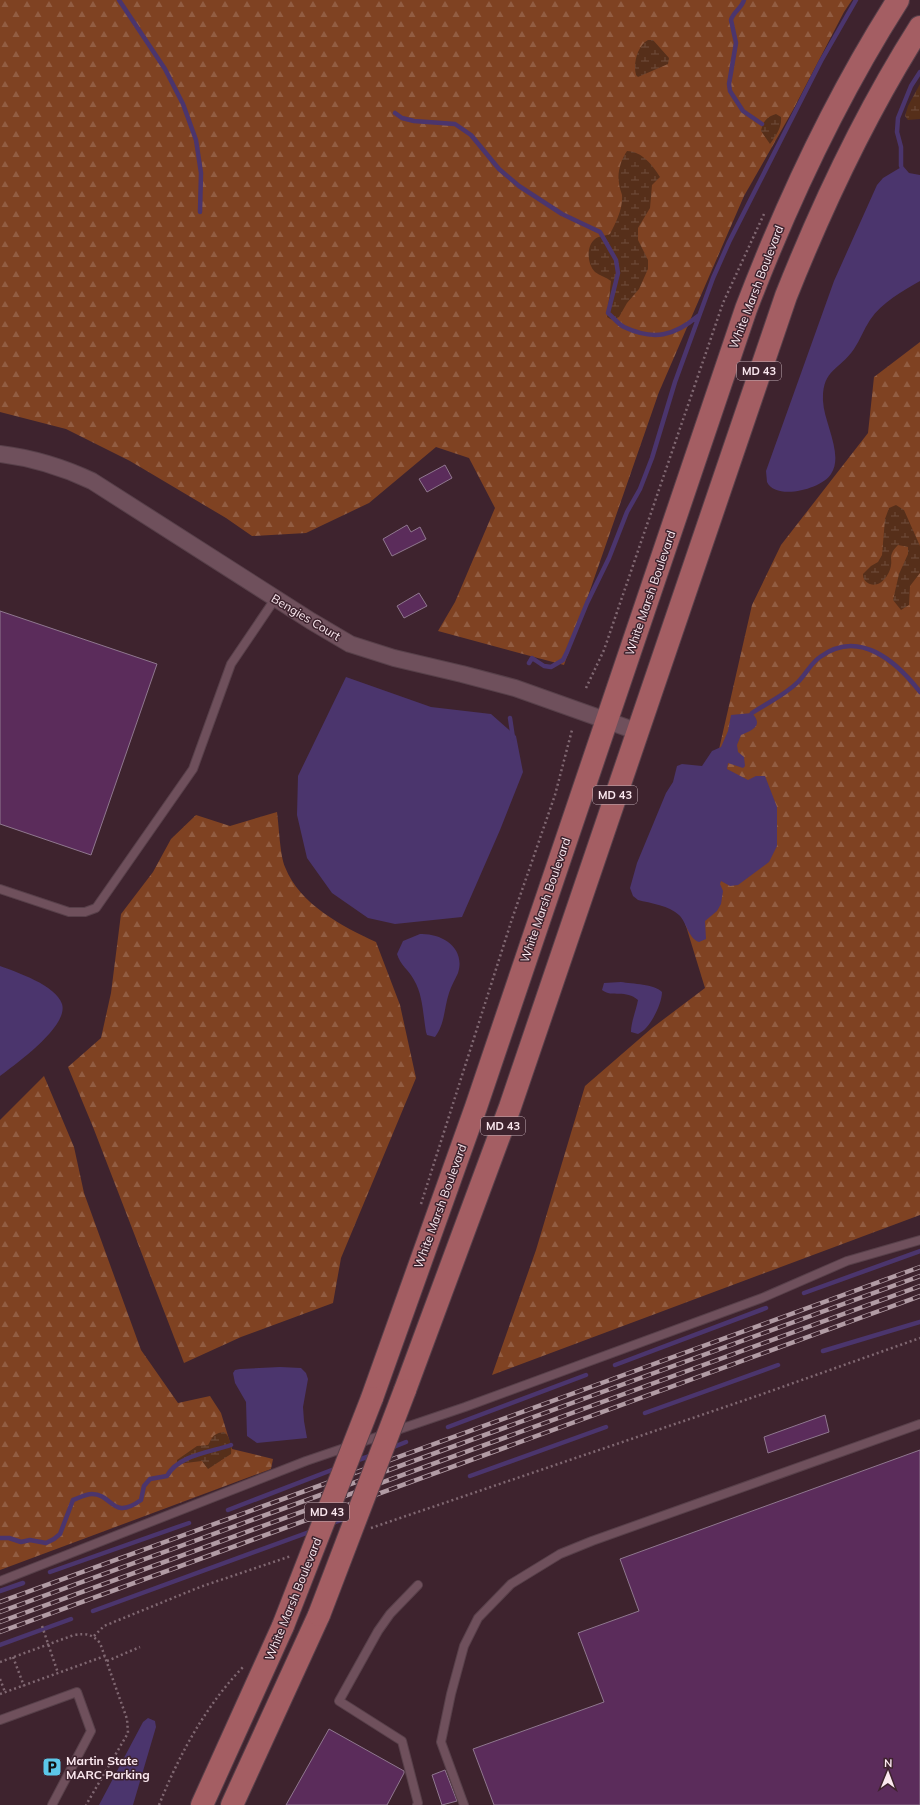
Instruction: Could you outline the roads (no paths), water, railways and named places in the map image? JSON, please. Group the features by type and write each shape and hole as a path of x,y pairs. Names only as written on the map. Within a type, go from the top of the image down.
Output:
{"main road":[{"name":"White Marsh Boulevard","path":"202,1805 283,1626 372,1398 476,1107 743,317 759,275 792,198 832,114 867,50 898,0"},
{"name":"MD 43","path":"232,1805 319,1615 405,1390 510,1107 636,731 768,346 805,248 876,100 920,27"}],"street":[{"name":"Bengies Court","path":"0,454 43,462 66,469 92,481 331,634 370,651 508,686 636,731"}],"lane":[{"path":"0,889 69,912 85,912 96,908 193,769 231,664 275,599"},
{"path":"0,1581 306,1461 465,1407 754,1300 847,1262 920,1240"},
{"path":"464,1805 441,1742 464,1646 478,1618 511,1584 560,1554 592,1541 920,1424"},
{"path":"417,1805 418,1803 402,1741 339,1702 382,1626 403,1600 418,1585"},
{"path":"0,1720 77,1692 91,1732 52,1805"}],"waterway":[{"path":"119,0 165,69 183,104 196,140 201,173 200,212"},
{"path":"744,0 731,20 736,43 729,84 730,91 743,111 762,124"},
{"path":"529,663 532,658 544,666 551,667 563,660 567,652 587,603 609,558 627,512 640,489 652,458 675,382 713,278 729,242 821,61 856,0"},
{"path":"901,166 901,147 897,132 898,118 911,86 920,72"},
{"path":"395,113 402,118 414,121 455,124 471,135 499,169 519,186 562,214 600,232 616,260 618,273 608,313 622,326 645,334 663,334 681,328 698,316"},
{"path":"752,713 793,687 820,657 835,649 849,646 863,647 876,652 889,660 920,692"},
{"path":"510,718 513,738"},
{"path":"804,1293 920,1251"},
{"path":"615,1365 766,1308"},
{"path":"823,1351 920,1322"},
{"path":"645,1413 778,1365"},
{"path":"448,1427 586,1375"},
{"path":"470,1476 606,1427"},
{"path":"391,1448 406,1442"},
{"path":"0,1538 9,1538 21,1542 30,1540 46,1543 60,1534 73,1500 84,1495 92,1494 99,1495 118,1507 124,1508 131,1506 141,1500 144,1486 150,1479 167,1476 179,1463 196,1455 231,1445"},
{"path":"355,1461 373,1455"},
{"path":"228,1510 337,1468"},
{"path":"330,1524 349,1517"},
{"path":"50,1572 189,1523"},
{"path":"93,1611 312,1531"},
{"path":"0,1591 23,1583"},
{"path":"0,1645 71,1619"}],"railway":[{"path":"0,1602 920,1267"},
{"path":"0,1612 920,1276"},
{"path":"0,1622 920,1286"},
{"path":"0,1632 920,1296"}],"place":[{"name":"Martin State MARC Parking","path":"52,1767"}]}
